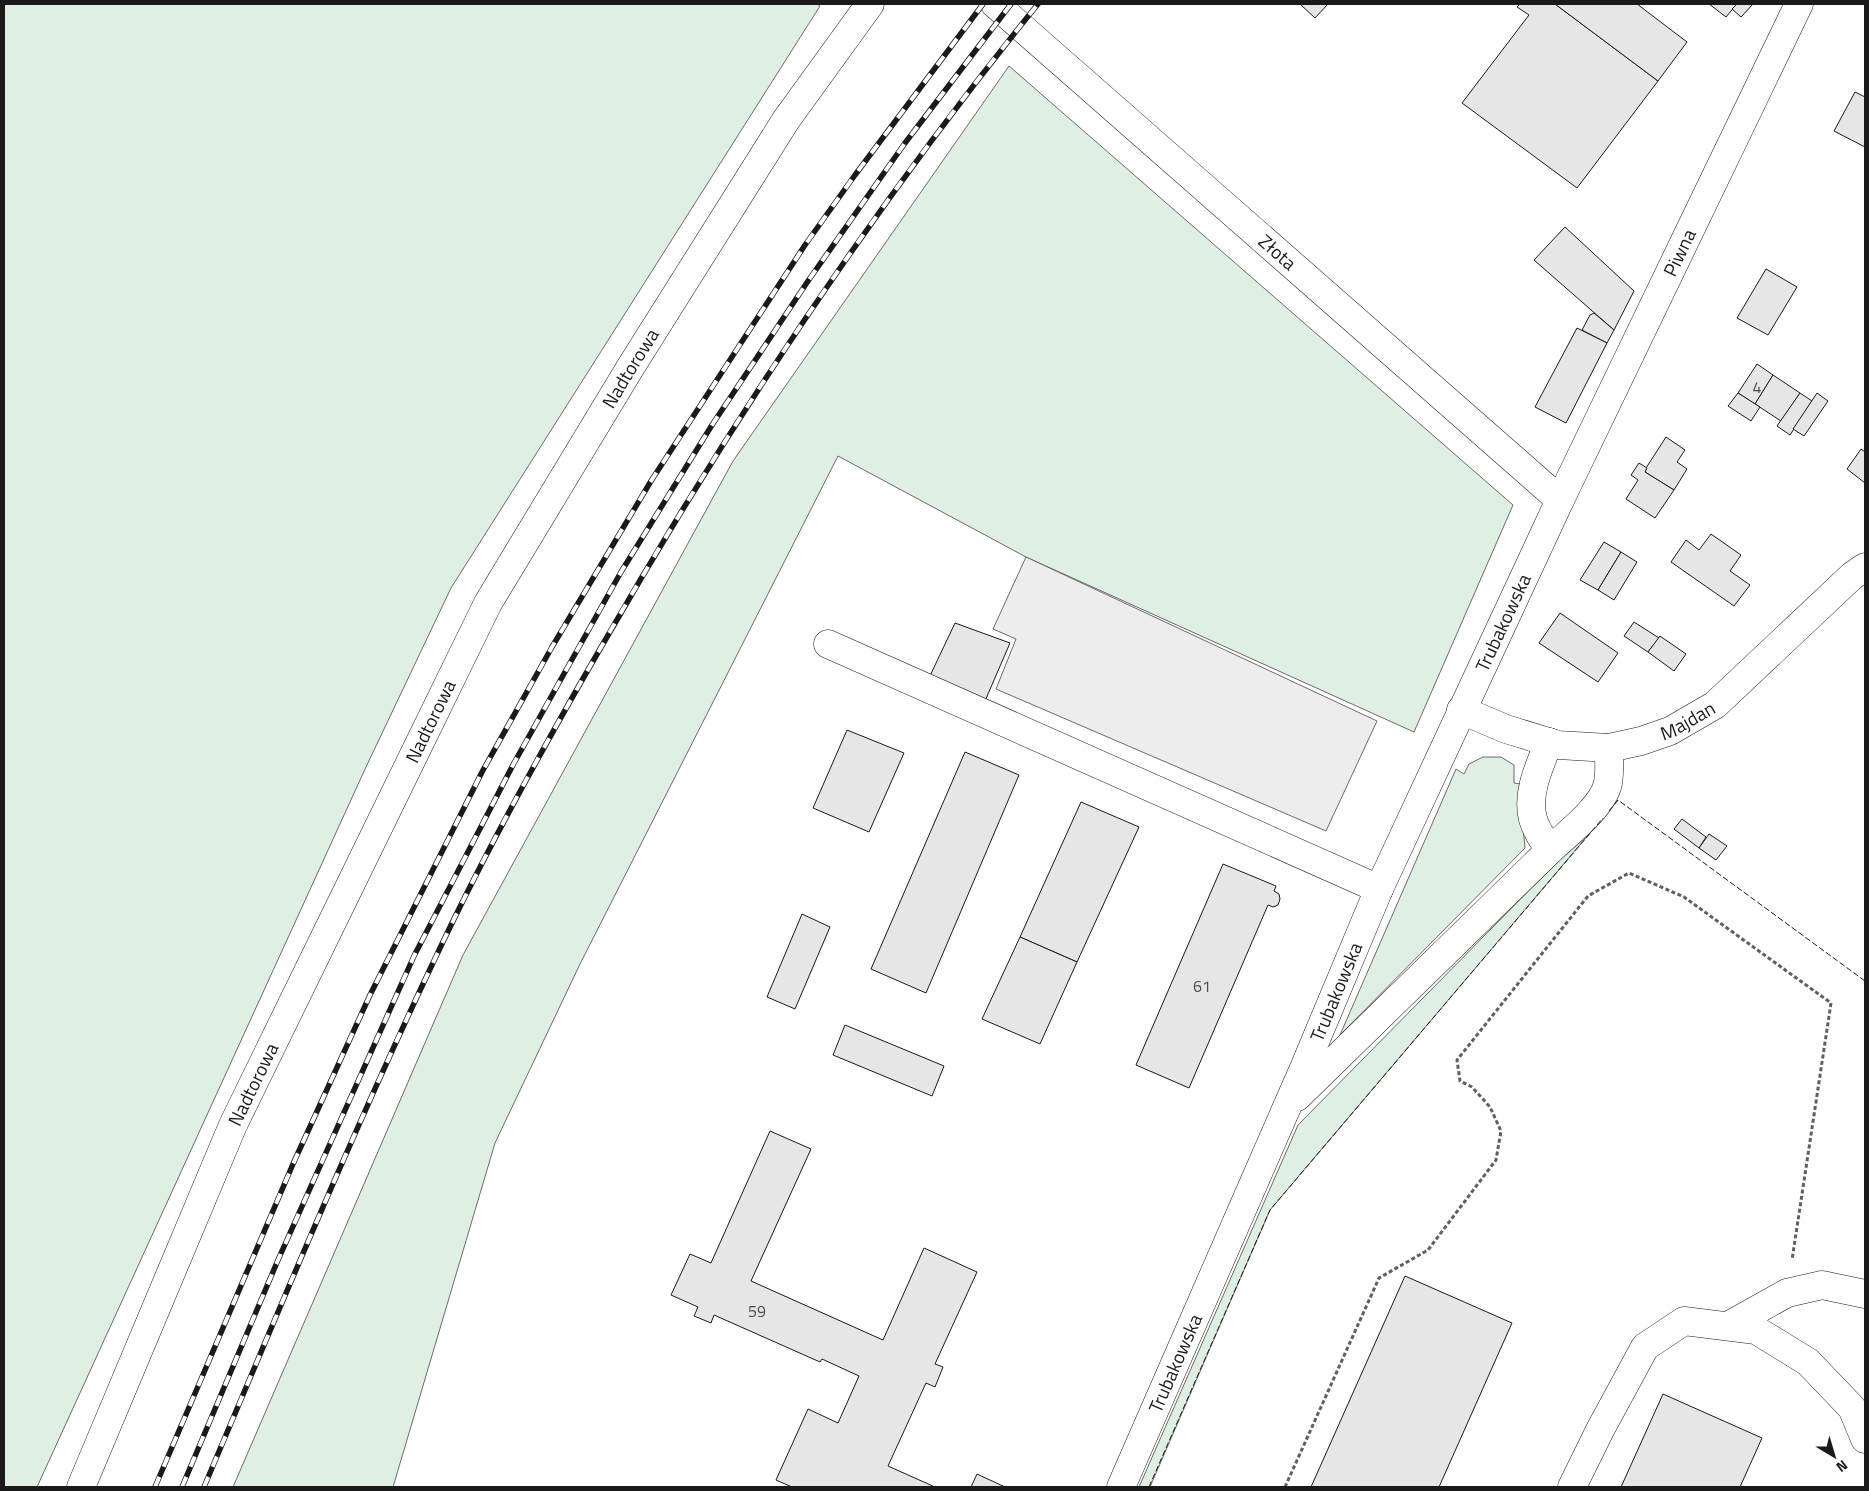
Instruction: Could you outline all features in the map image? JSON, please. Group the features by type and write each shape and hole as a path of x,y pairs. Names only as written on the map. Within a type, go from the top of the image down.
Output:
{"street":[{"name":"Nadtorowa","path":"81,1487 233,1126 488,603 630,368 786,120 870,4"},
{"name":"Złota","path":"996,4 1560,500"},
{"name":"Piwna","path":"1560,500 1798,4"},
{"name":"Trubakowska","path":"1121,1487 1380,888 1560,500"},
{"name":"Majdan","path":"1461,710 1506,729 1558,745 1609,748 1640,741 1670,731 1715,705 1852,576 1865,566"},
{"path":"828,644 1380,888"},
{"path":"1549,742 1534,781 1532,817 1550,850"},
{"path":"1286,1109 1302,1091 1595,807 1603,796 1608,784 1609,748"},
{"path":"1728,1326 1787,1293 1822,1285 1865,1294"},
{"path":"1572,1487 1600,1430 1645,1347 1684,1321 1756,1330 1808,1362 1852,1408 1865,1439"}],"path":[{"path":"1285,1487 1379,1278 1428,1250 1496,1160 1501,1131 1490,1107 1472,1087 1460,1081 1457,1060 1588,896 1629,873 1684,897 1831,1003 1787,1293"}],"green space":[{"path":"4,4 817,4 820,6 451,588 366,767 37,1487 4,1487"},
{"path":"1009,66 1513,505 1414,732 1026,557 838,456 580,964 495,1143 393,1487 233,1487 463,955 733,461"},
{"path":"1483,757 1501,757 1514,765 1514,783 1521,784 1525,848 1340,1035 1456,769 1464,774 1469,764"},
{"path":"1618,800 1270,1210 1150,1487 1139,1487 1298,1125"}],"shaded area":[{"path":"1026,557 1377,721 1326,831 996,689 1016,639 993,629"}],"building":[{"path":"1300,4 1328,4 1315,18"},
{"path":"1520,4 1555,4 1658,81 1577,188 1462,103 1529,15 1517,7"},
{"path":"1555,4 1637,4 1687,42 1658,81"},
{"path":"1709,4 1737,4 1726,17"},
{"path":"1737,4 1753,4 1741,17 1732,9"},
{"path":"1855,92 1865,97 1865,147 1834,131"},
{"path":"1565,227 1634,291 1614,330 1534,260"},
{"path":"1766,269 1797,287 1768,335 1737,318"},
{"path":"1594,313 1614,330 1607,343 1582,330 1590,315"},
{"path":"1577,328 1607,343 1566,423 1535,407"},
{"path":"1757,364 1773,375 1755,404 1738,393"},
{"path":"1773,375 1800,393 1781,421 1755,404"},
{"path":"1738,393 1760,407 1751,421 1728,406"},
{"path":"1800,393 1812,401 1790,435 1777,426"},
{"path":"1817,393 1828,401 1804,436 1793,429"},
{"path":"1666,437 1685,450 1677,462 1687,469 1674,490 1645,472"},
{"path":"1861,449 1865,452 1865,483 1847,469"},
{"path":"1639,463 1647,468 1645,472 1674,490 1655,518 1626,499 1638,480 1631,475"},
{"path":"1711,534 1741,555 1730,571 1750,585 1734,606 1671,562 1686,540 1699,550"},
{"path":"1604,542 1621,552 1598,590 1580,580"},
{"path":"1621,552 1637,562 1614,600 1598,590"},
{"path":"1560,613 1618,653 1598,682 1539,643"},
{"path":"1634,622 1659,638 1648,652 1624,636"},
{"path":"955,623 1010,643 985,701 928,680"},
{"path":"1660,636 1686,654 1674,671 1648,652"},
{"path":"847,730 904,753 869,832 813,808"},
{"path":"965,752 1019,775 926,993 871,969"},
{"path":"1081,802 1139,827 1077,962 1020,937"},
{"path":"1682,819 1706,837 1699,848 1674,829"},
{"path":"1709,834 1727,846 1716,860 1699,848"},
{"path":"1223,864 1276,886 1274,891 1279,894 1280,899 1278,905 1273,907 1268,905 1189,1088 1136,1065"},
{"path":"802,914 830,927 795,1009 767,997"},
{"path":"1020,937 1077,962 1040,1044 982,1019"},
{"path":"845,1025 944,1066 932,1096 833,1055"},
{"path":"770,1131 811,1149 751,1281 883,1340 924,1248 977,1272 935,1364 943,1367 935,1387 926,1383 888,1466 935,1487 792,1487 776,1480 808,1409 838,1423 859,1376 822,1359 820,1362 714,1315 711,1323 694,1316 698,1307 671,1295 690,1254 711,1263"},
{"path":"1405,1276 1512,1323 1439,1487 1311,1487"},
{"path":"1663,1394 1762,1438 1740,1487 1621,1487"},
{"path":"977,1474 1005,1487 971,1487"}],"railway":[{"path":"155,1487 293,1164 370,995 482,772 552,647 651,481 805,245 983,4"},
{"path":"182,1487 278,1260 414,956 514,763 621,572 712,425 808,281 905,143 1011,4"},
{"path":"204,1487 387,1061 453,921 561,717 649,565 752,399 806,318 919,158 977,80 1038,4"}],"fence":[{"path":"1609,811 1618,800 1865,981"},
{"path":"1149,1487 1270,1210 1603,818"}]}
